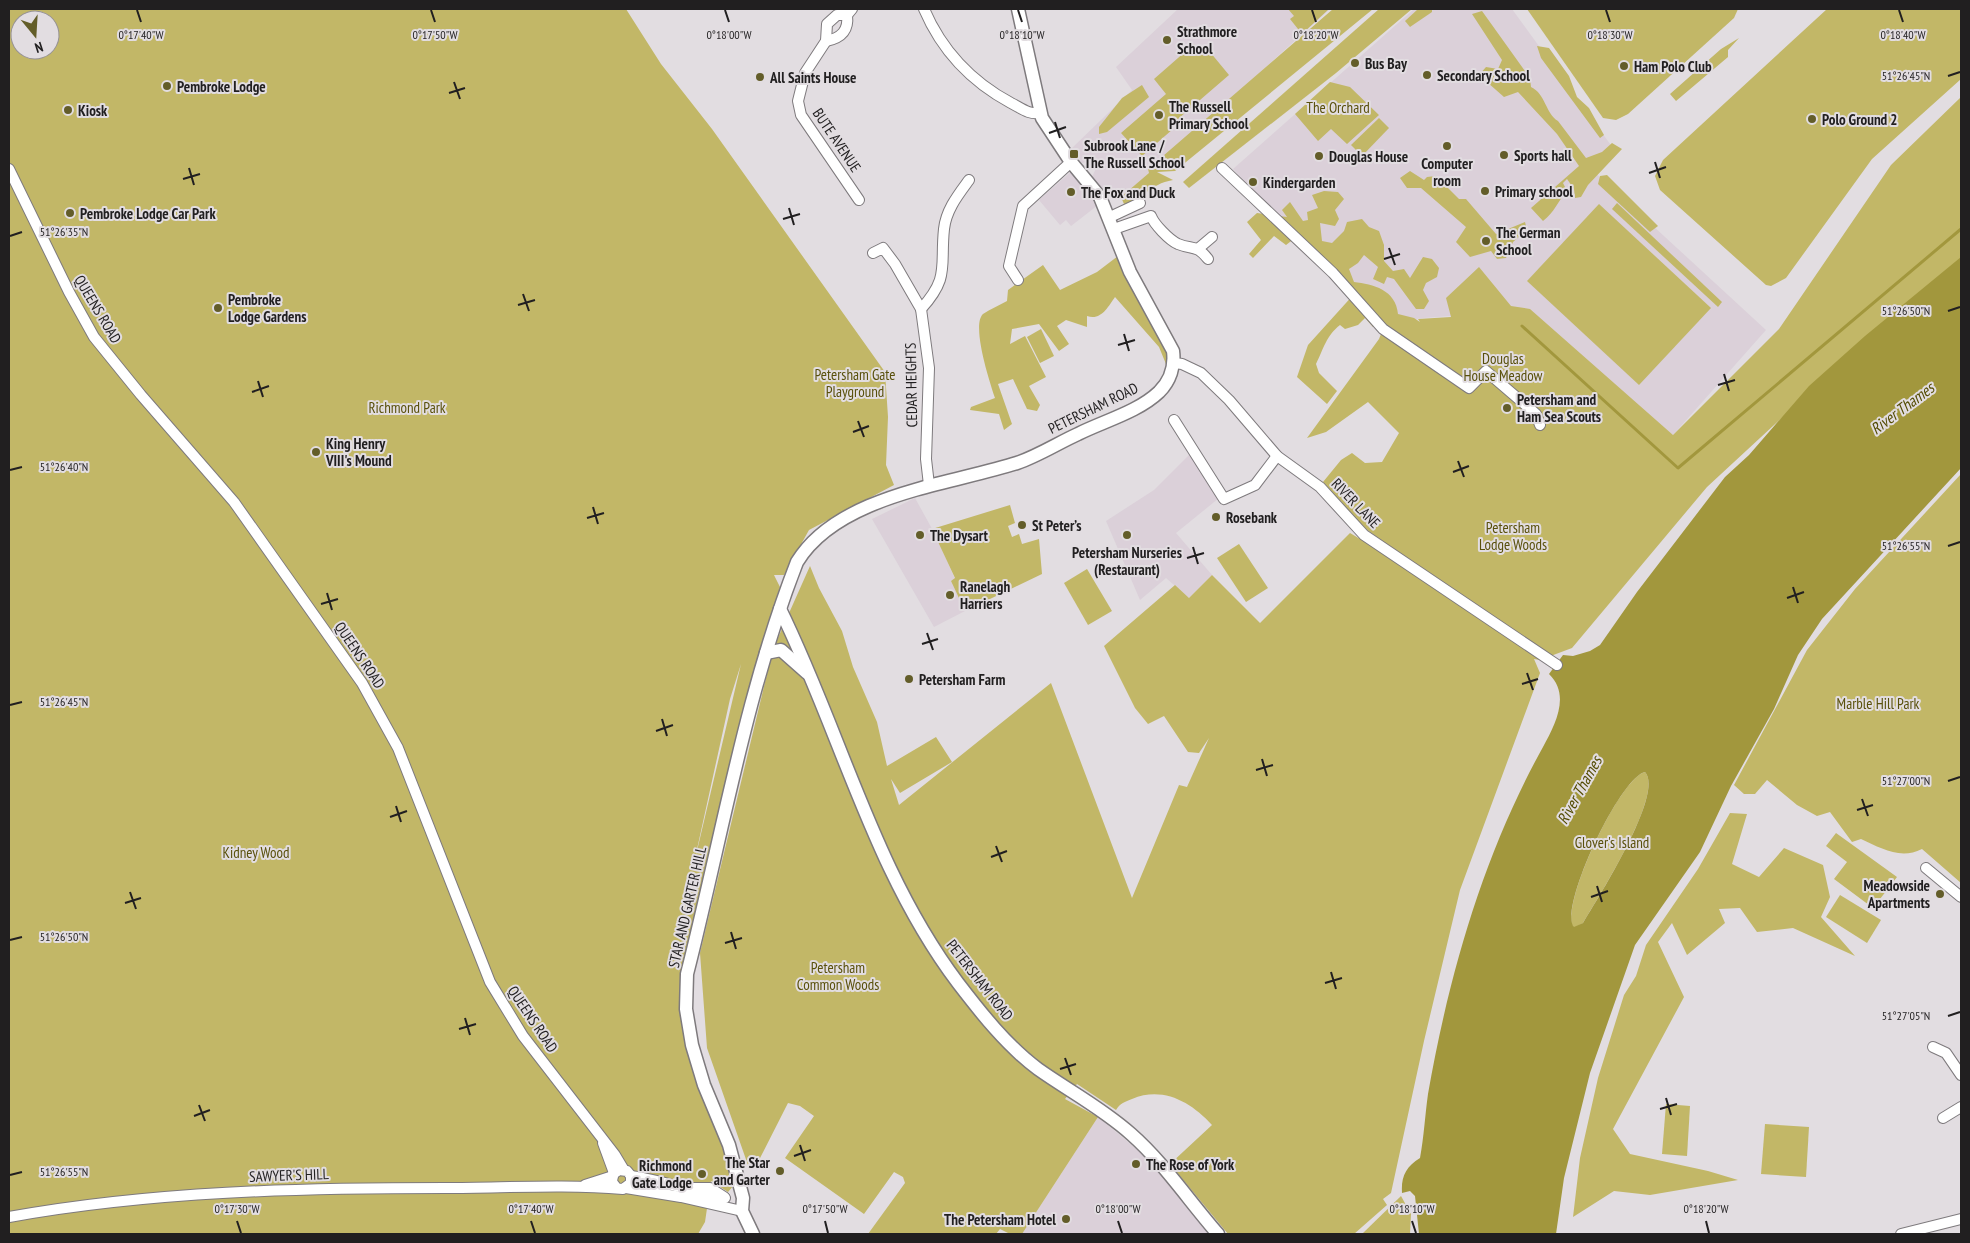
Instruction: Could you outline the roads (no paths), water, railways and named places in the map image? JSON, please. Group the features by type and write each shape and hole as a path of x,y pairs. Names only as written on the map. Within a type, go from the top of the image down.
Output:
{"main road":[{"path":"1018,9 1044,124 1100,198 1112,223 1130,272 1173,350 1175,363"},
{"name":"PETERSHAM ROAD","path":"1175,363 1162,388 1140,405 1018,463 929,485 882,502 842,521 821,534 805,550 797,562 780,609 811,676 867,817 933,949 986,1019 1036,1068 1109,1115 1133,1136 1157,1160 1218,1234"},
{"name":"STAR AND GARTER HILL","path":"742,1211 743,1198 734,1162 720,1120 704,1085 692,1045 686,1009 687,974 745,727 780,609"},
{"name":"PETERSHAM ROAD","path":"766,653 781,650 811,676"},
{"path":"742,1211 753,1234"}],"street":[{"path":"924,9 933,30 948,53 979,83 1032,114 1040,113"},
{"name":"BUTE AVENUE","path":"826,41 839,38 844,32 847,27 849,12 837,15 827,24 826,41 805,73 798,101 801,115 859,200"},
{"path":"1018,280 1009,266 1022,209 1071,162"},
{"path":"1222,168 1333,272 1383,329 1470,388 1486,370 1536,414 1540,425"},
{"name":"QUEENS ROAD","path":"9,169 69,292 94,337 141,395 234,502 362,683 398,748 490,982 523,1036 601,1138 620,1174 612,1182 621,1188"},
{"path":"921,309 934,295 943,276 944,228 949,209 969,180"},
{"path":"1112,223 1140,203"},
{"path":"1112,223 1151,216 1153,222 1176,244 1199,248 1208,259"},
{"path":"1199,248 1212,237"},
{"name":"CEDAR HEIGHTS","path":"873,253 886,244 921,309 929,368 926,459 929,485"},
{"name":"RIVER LANE","path":"1175,363 1182,364 1201,373 1229,400 1277,456 1320,487 1364,535 1557,665"},
{"path":"1174,420 1224,499 1255,485 1277,456"},
{"path":"1926,868 1961,897"},
{"path":"1932,1047 1946,1053 1961,1075"},
{"path":"1943,1118 1961,1108"},
{"path":"620,1174 631,1183 621,1188"},
{"name":"SAWYER'S HILL","path":"572,1188 620,1174 656,1180 682,1189 710,1188 742,1211"},
{"name":"SAWYER'S HILL","path":"9,1217 137,1200 238,1192 340,1188 621,1188 681,1197 742,1211"},
{"path":"1900,1234 1926,1231 1961,1219"}],"water":[{"name":"River Thames","path":"1961,257 1961,468 1822,619 1798,655 1774,709 1731,786 1700,852 1635,945 1590,1073 1564,1178 1556,1234 1419,1234 1415,1196 1410,1191 1402,1193 1402,1182 1405,1172 1420,1158 1428,1094 1437,1049 1458,959 1471,915 1503,829 1522,787 1548,738 1559,710 1559,691 1556,682 1549,674 1563,655 1573,656 1590,651 1600,645 1637,592 1725,477 1749,455 1809,386 1865,336","holes":["1645,772 1649,784 1646,801 1638,823 1614,871 1583,923 1574,927 1571,916 1575,896 1594,845 1607,819 1621,796 1634,780"]}],"waterway":[{"path":"1522,326 1678,468 1961,229"}],"place":[{"name":"Strathmore School","path":"1167,40"},
{"name":"Bus Bay","path":"1355,63"},
{"name":"Ham Polo Club","path":"1624,66"},
{"name":"Secondary School","path":"1427,75"},
{"name":"All Saints House","path":"760,77"},
{"name":"Pembroke Lodge","path":"167,86"},
{"name":"Kiosk","path":"68,110"},
{"name":"The Russell Primary School","path":"1159,115"},
{"name":"Polo Ground 2","path":"1812,119"},
{"name":"Computer room","path":"1447,146"},
{"name":"Subrook Lane / The Russell School","path":"1074,154"},
{"name":"Sports hall","path":"1504,155"},
{"name":"Douglas House","path":"1319,156"},
{"name":"Kindergarden","path":"1253,182"},
{"name":"Primary school","path":"1485,191"},
{"name":"The Fox and Duck","path":"1071,192"},
{"name":"Pembroke Lodge Car Park","path":"70,213"},
{"name":"The German School","path":"1486,241"},
{"name":"Pembroke Lodge Gardens","path":"218,308"},
{"name":"Petersham and Ham Sea Scouts","path":"1507,408"},
{"name":"King Henry VIII's Mound","path":"316,452"},
{"name":"Rosebank","path":"1216,517"},
{"name":"St Peter’s","path":"1022,525"},
{"name":"The Dysart","path":"920,535"},
{"name":"Petersham Nurseries (Restaurant)","path":"1127,535"},
{"name":"Ranelagh Harriers","path":"950,595"},
{"name":"Petersham Farm","path":"909,679"},
{"name":"Meadowside Apartments","path":"1940,894"},
{"name":"The Rose of York","path":"1136,1164"},
{"name":"The Star and Garter","path":"780,1171"},
{"name":"Richmond Gate Lodge","path":"702,1174"},
{"name":"The Petersham Hotel","path":"1066,1219"}],"park label":[{"name":"The Orchard","path":"1338,107"},
{"name":"Douglas House Meadow","path":"1503,366"},
{"name":"Petersham Gate Playground","path":"855,382"},
{"name":"Richmond Park","path":"407,407"},
{"name":"Petersham Lodge Woods","path":"1513,536"},
{"name":"Marble Hill Park","path":"1878,703"},
{"name":"Glover's Island","path":"1612,842"},
{"name":"Kidney Wood","path":"256,852"},
{"name":"Petersham Common Woods","path":"838,976"}]}
